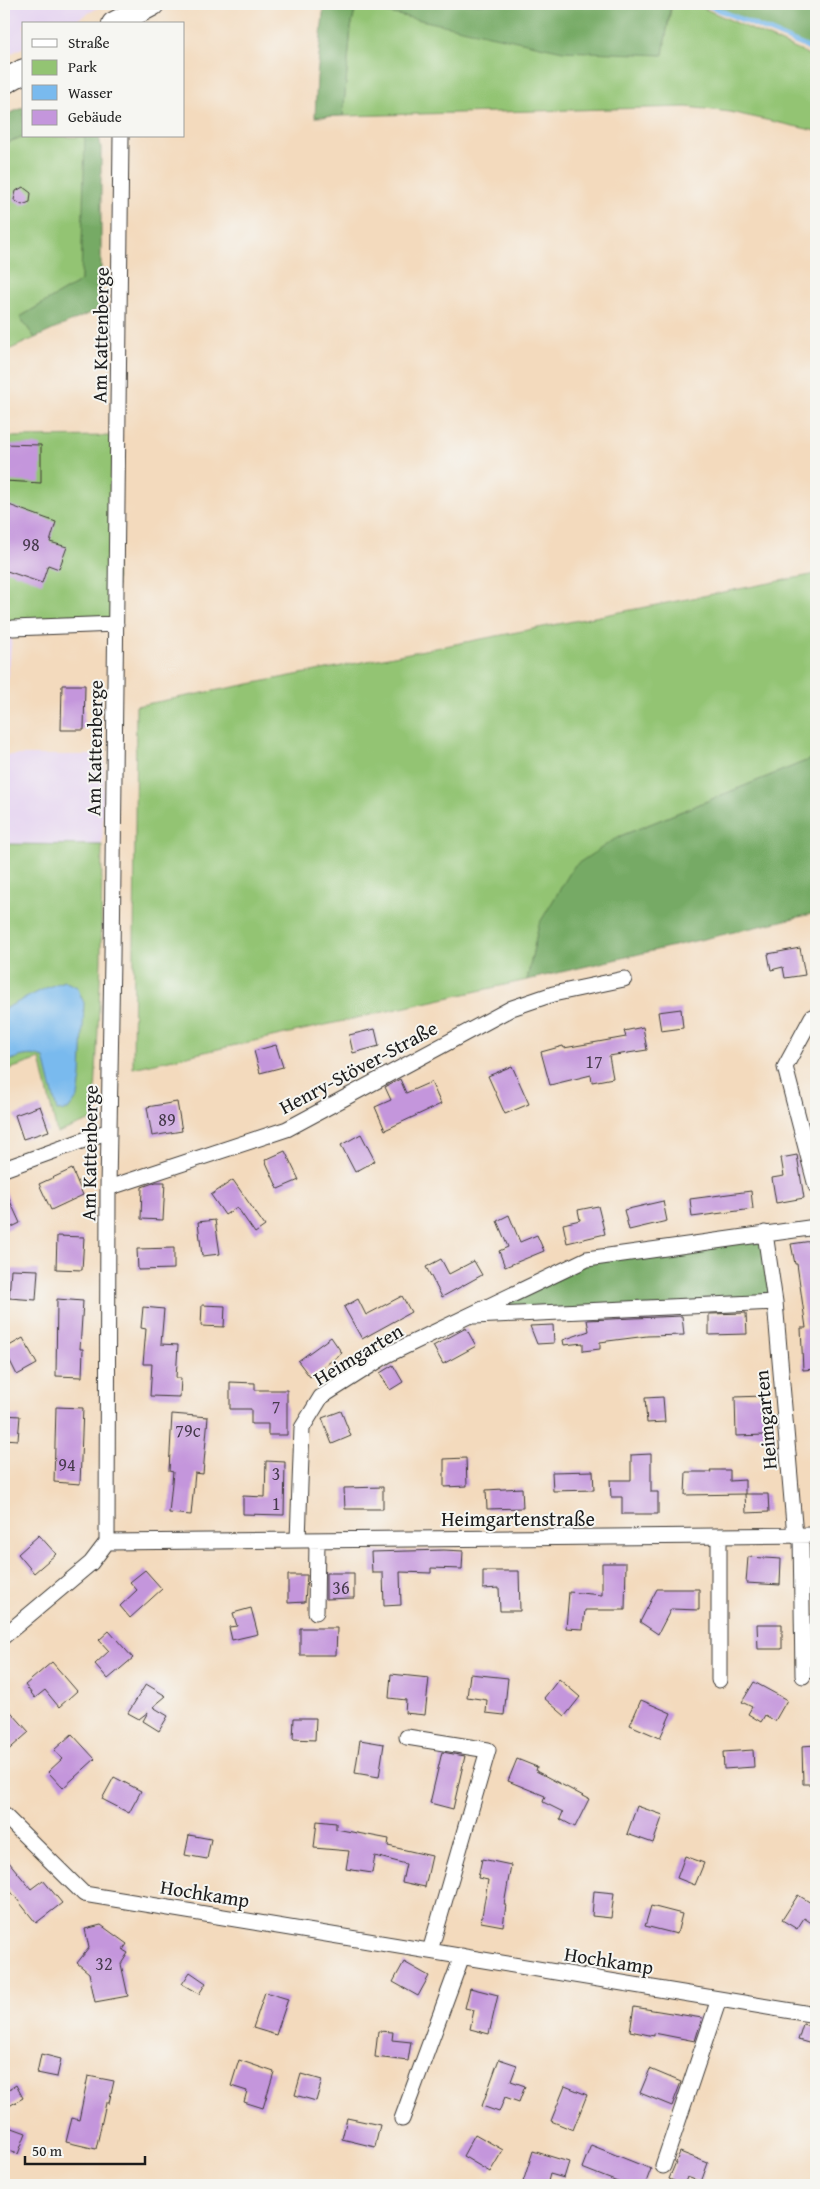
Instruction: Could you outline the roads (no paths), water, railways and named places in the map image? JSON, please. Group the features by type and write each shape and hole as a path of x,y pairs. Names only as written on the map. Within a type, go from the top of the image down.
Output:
{"main road":[{"path":"118,22 152,4"},
{"path":"4,82 22,72"}],"street":[{"name":"Am Kattenberge","path":"107,1542 108,1188 121,138"},
{"path":"13,628 116,624"},
{"name":"Henry-Stöver-Straße","path":"108,1188 287,1128 512,1008 552,994 624,979"},
{"path":"812,1016 785,1067 816,1186"},
{"path":"4,1169 109,1132"},
{"name":"Heimgarten","path":"298,1540 302,1428 321,1397 388,1355 588,1259 816,1227"},
{"name":"Heimgarten","path":"765,1233 775,1302 798,1536"},
{"name":"Heimgarten","path":"467,1316 775,1302"},
{"path":"719,1536 719,1680"},
{"path":"798,1536 803,1676"},
{"name":"Heimgartenstraße","path":"107,1542 816,1536"},
{"path":"316,1612 317,1540"},
{"path":"4,1636 91,1564 107,1542"},
{"path":"406,1736 488,1750 430,1951"},
{"name":"Hochkamp","path":"4,1815 84,1894 816,2015"},
{"path":"402,2119 462,1956"},
{"path":"663,2166 719,1999"}],"water":[{"path":"64,981 77,987 84,1003 81,1077 78,1097 68,1110 57,1111 44,1058 28,1055 4,1063 4,1009"}],"waterway":[{"path":"705,4 816,51"}]}
